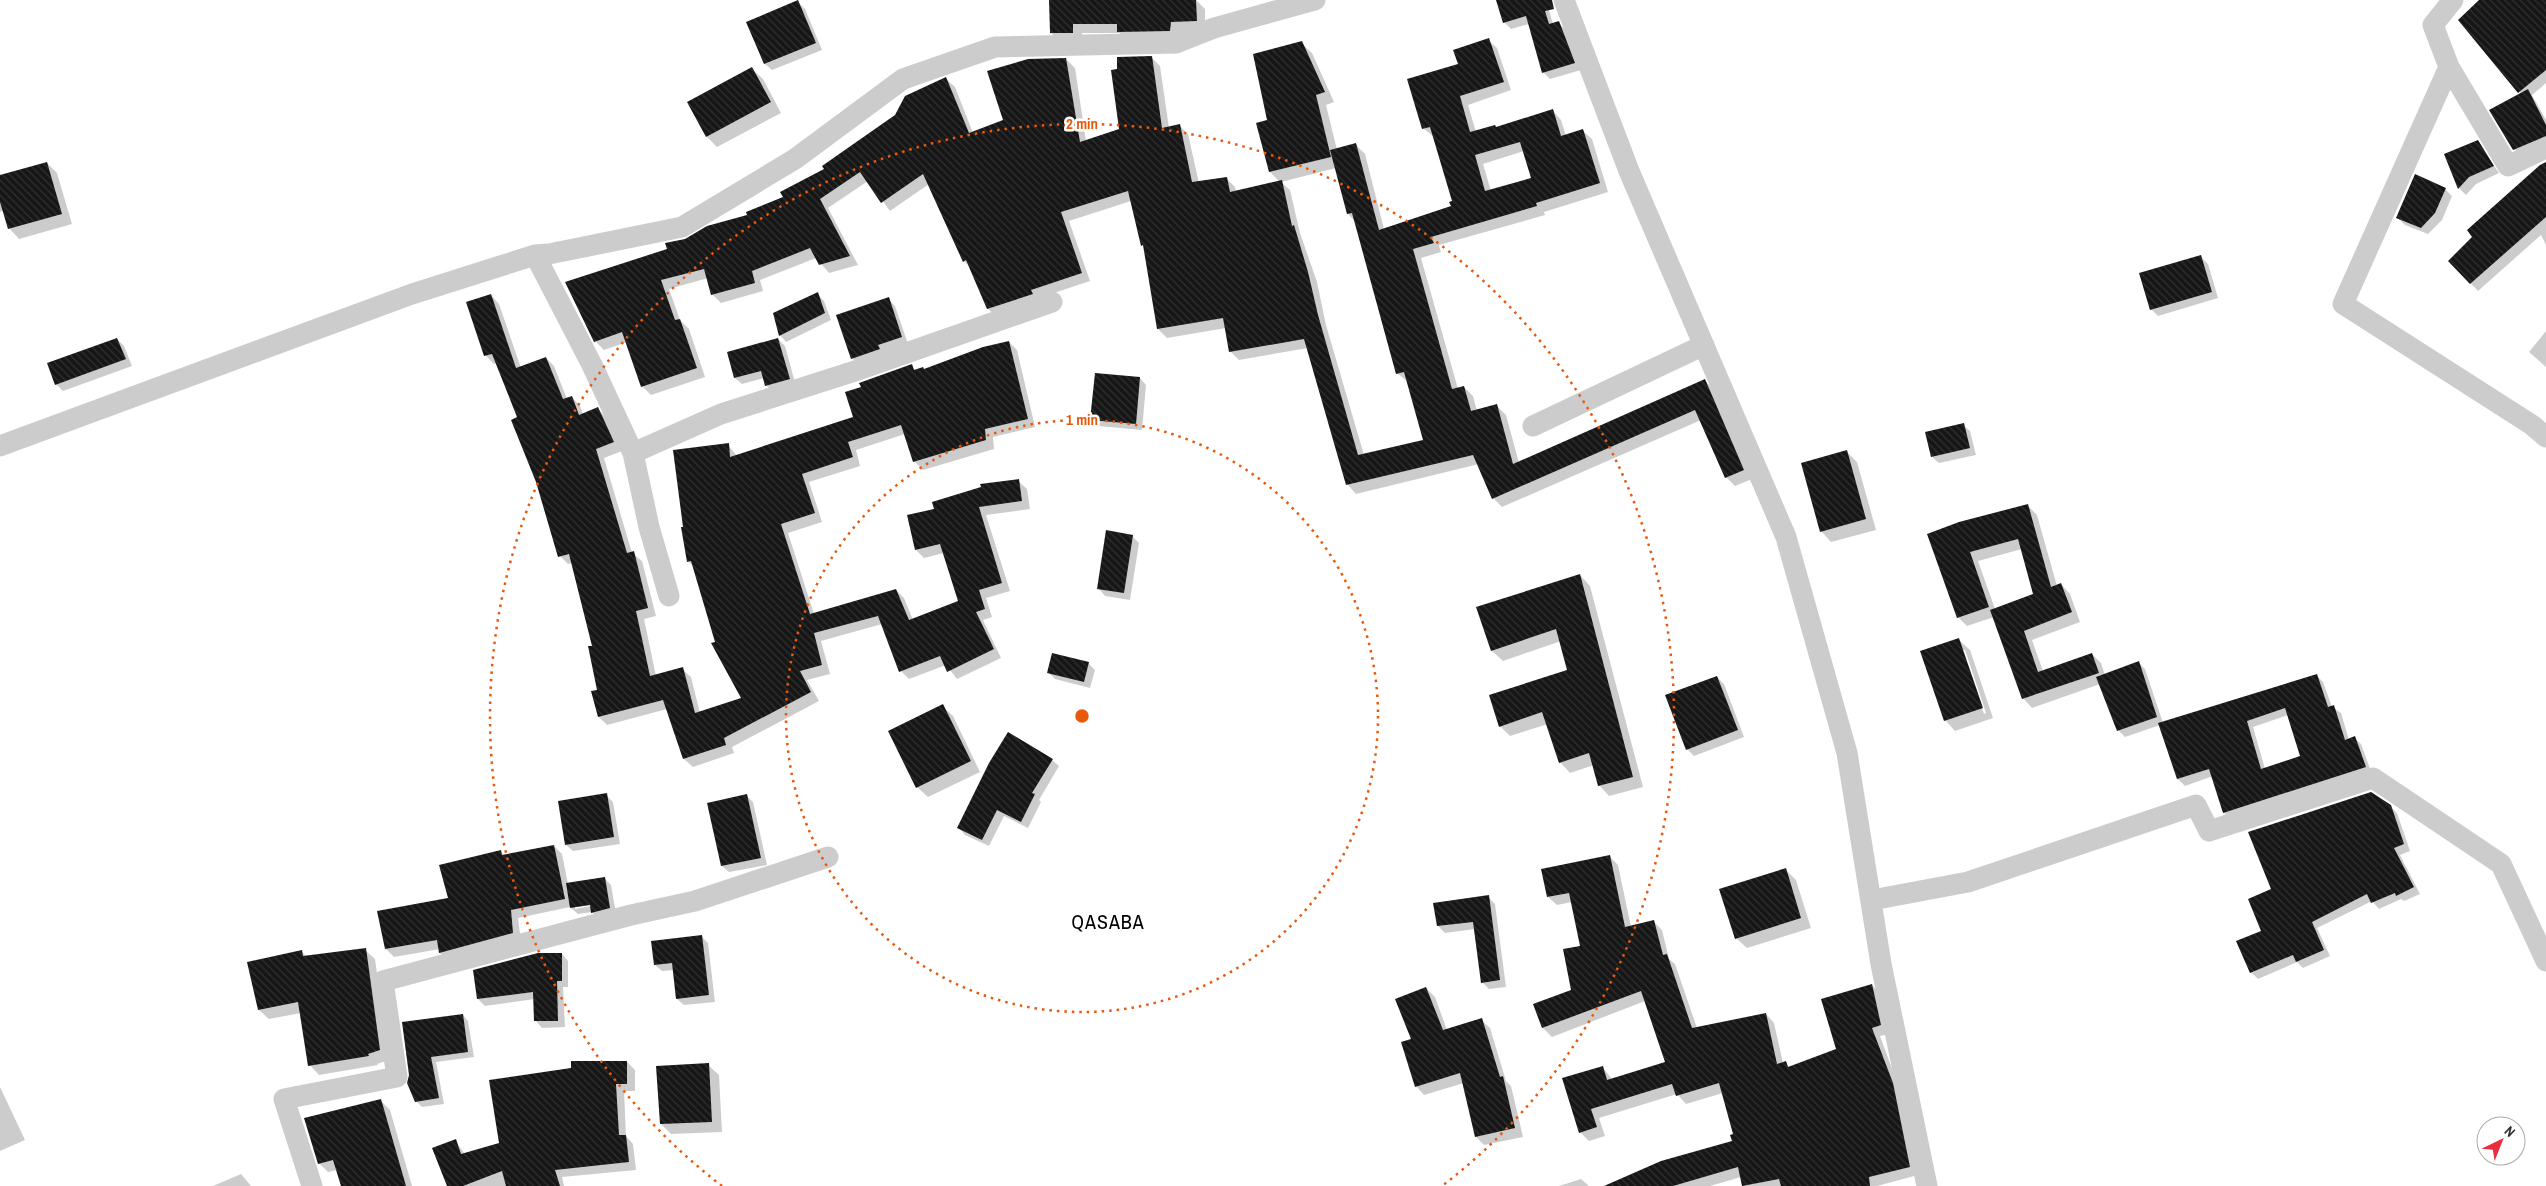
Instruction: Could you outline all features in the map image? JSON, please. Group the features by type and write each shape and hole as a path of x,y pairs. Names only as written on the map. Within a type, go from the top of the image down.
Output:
{"street":[{"path":"0,446 412,294 535,255 682,228 795,159 903,79 995,47 1176,43 1214,28 1315,0"},
{"path":"1564,0 1629,171 1786,537 1847,754 1881,964 1926,1186"},
{"path":"2453,0 2433,25 2449,67 2508,166 2546,148"},
{"path":"2449,67 2343,304 2532,425 2546,437"},
{"path":"535,255 592,365 633,453 649,526 669,596"},
{"path":"633,453 721,414 856,371 1052,302"},
{"path":"1533,426 1704,345"},
{"path":"1872,900 1968,882 2196,805 2209,830 2373,778 2501,864 2546,961"},
{"path":"312,1186 284,1100 397,1077 383,981 631,915 695,901 828,857"}],"building":[{"path":"798,0 816,43 764,64 746,22"},
{"path":"1049,0 1196,0 1197,21 1171,22 1170,31 1117,32 1117,24 1073,24 1073,33 1050,33"},
{"path":"1496,0 1552,0 1554,9 1545,11 1549,24 1559,21 1575,63 1542,73 1526,16 1503,23"},
{"path":"2479,0 2546,0 2546,70 2518,93 2458,20"},
{"path":"1489,38 1504,82 1460,96 1470,132 1495,125 1496,127 1553,109 1561,136 1583,129 1600,183 1536,203 1537,206 1431,237 1434,243 1413,249 1452,389 1464,386 1471,411 1497,404 1513,464 1705,379 1744,470 1725,478 1695,410 1492,499 1473,455 1346,485 1304,339 1229,352 1223,318 1157,329 1143,245 1141,246 1128,191 1061,212 1082,273 1031,290 1033,294 987,309 966,260 963,262 923,174 881,203 860,172 820,199 850,256 819,265 810,248 752,271 755,283 711,295 704,269 661,280 675,320 680,319 697,368 641,387 622,332 594,342 565,282 667,249 665,243 685,239 707,226 747,215 746,212 783,197 780,192 824,169 822,166 895,115 905,96 946,77 969,133 1003,120 987,71 1028,59 1066,58 1080,142 1119,129 1111,70 1117,69 1117,57 1152,56 1162,128 1180,124 1192,182 1227,177 1230,192 1282,180 1292,226 1294,225 1308,272 1318,315 1358,455 1423,440 1404,372 1396,374 1352,213 1347,214 1330,150 1356,143 1379,230 1451,206 1449,202 1452,201 1430,127 1422,129 1407,79 1458,64 1453,50","holes":["1520,142 1531,178 1485,191 1475,155"]},
{"path":"1302,41 1325,92 1316,95 1331,157 1269,172 1256,123 1267,120 1253,54"},
{"path":"752,67 771,102 706,137 687,102"},
{"path":"2528,89 2546,125 2546,136 2513,150 2489,110"},
{"path":"2478,140 2494,166 2469,177 2458,189 2444,154"},
{"path":"47,162 62,214 8,229 0,202 0,175"},
{"path":"2546,162 2546,217 2470,284 2448,261 2472,237 2467,230 2540,165"},
{"path":"2415,174 2446,188 2435,213 2421,228 2396,218"},
{"path":"2201,255 2212,292 2150,310 2139,273"},
{"path":"818,292 825,313 779,336 773,313"},
{"path":"491,294 516,368 546,357 563,399 572,396 579,415 598,407 614,442 596,449 627,553 634,551 648,608 636,611 650,676 683,667 695,713 741,698 711,643 715,642 691,561 687,562 681,527 683,527 673,450 729,443 730,457 853,417 845,392 861,387 859,383 912,364 914,370 923,367 924,369 983,347 1009,341 1028,419 985,429 986,440 913,462 901,425 848,442 853,457 802,474 815,513 781,524 810,614 896,589 909,620 958,601 940,544 915,550 907,515 934,509 932,502 981,487 980,484 1019,479 1022,501 979,507 1002,583 979,590 985,609 976,612 994,649 947,672 940,656 899,672 878,616 814,633 822,665 800,671 811,692 724,738 726,745 683,759 663,700 598,717 591,691 597,690 588,646 592,646 569,554 558,557 536,482 511,420 517,417 492,354 484,356 466,302"},
{"path":"889,297 902,337 878,345 880,349 851,359 836,315"},
{"path":"117,338 126,359 55,385 47,363"},
{"path":"778,338 790,379 765,386 761,371 734,378 727,352"},
{"path":"1095,373 1140,377 1136,424 1090,420"},
{"path":"1964,423 1970,448 1931,457 1925,432"},
{"path":"1847,450 1866,519 1820,532 1801,463"},
{"path":"2028,504 2051,587 2061,583 2072,612 2024,631 2038,672 2092,653 2099,673 2022,699 1990,610 2033,594 2018,539 1970,552 1989,607 1957,618 1927,534 1959,522"},
{"path":"1106,530 1133,535 1124,593 1097,589"},
{"path":"1580,574 1633,777 1598,786 1589,753 1559,763 1542,712 1499,727 1489,695 1567,670 1556,629 1491,651 1476,607"},
{"path":"1959,638 1983,708 1944,721 1920,651"},
{"path":"1052,653 1089,662 1084,682 1047,673"},
{"path":"2139,661 2157,717 2117,731 2096,677"},
{"path":"2317,674 2328,707 2334,705 2345,740 2355,736 2366,767 2223,813 2209,769 2177,779 2158,723","holes":["2285,708 2300,756 2261,769 2247,721"]},
{"path":"1717,676 1738,730 1686,750 1665,695"},
{"path":"943,704 971,761 916,788 888,731"},
{"path":"1008,732 1053,759 1032,793 1035,794 1021,822 997,810 982,840 957,828 989,763"},
{"path":"2371,792 2391,805 2404,844 2394,848 2414,887 2396,896 2395,893 2371,903 2367,894 2312,922 2324,950 2296,962 2293,955 2250,973 2236,941 2261,931 2248,899 2271,889 2248,832"},
{"path":"607,793 614,837 565,845 558,801"},
{"path":"747,794 761,858 721,866 707,803"},
{"path":"554,845 565,899 511,910 513,933 439,953 437,940 385,949 377,911 448,898 439,865 501,850 502,855"},
{"path":"1610,855 1625,927 1654,920 1663,955 1667,954 1692,1028 1766,1013 1777,1064 1786,1061 1788,1067 1836,1049 1821,999 1872,984 1881,1025 1872,1028 1893,1083 1910,1167 1869,1177 1870,1186 1781,1186 1779,1179 1742,1186 1738,1167 1673,1186 1604,1186 1661,1161 1732,1141 1730,1135 1733,1134 1719,1083 1676,1096 1672,1084 1591,1109 1597,1127 1579,1133 1562,1078 1603,1066 1607,1080 1665,1062 1641,991 1542,1028 1533,1004 1571,990 1563,949 1580,946 1569,893 1547,897 1541,869"},
{"path":"1786,868 1801,918 1735,939 1719,889"},
{"path":"605,877 610,908 591,913 590,905 570,908 566,883"},
{"path":"1489,895 1500,980 1481,983 1473,922 1437,926 1433,903"},
{"path":"702,935 709,995 676,999 672,963 654,965 651,941"},
{"path":"366,948 380,1050 368,1054 369,1056 308,1066 298,1002 258,1010 247,962 302,950 303,956"},
{"path":"538,953 562,953 562,981 557,981 558,1021 534,1021 533,992 477,999 473,970"},
{"path":"1426,987 1443,1030 1482,1018 1500,1077 1503,1076 1515,1128 1475,1137 1460,1073 1415,1087 1401,1042 1411,1039 1395,999"},
{"path":"463,1014 468,1052 431,1057 439,1098 415,1102 407,1083 409,1075 402,1022"},
{"path":"571,1061 627,1061 627,1084 616,1084 619,1135 626,1135 629,1162 555,1170 560,1186 506,1186 502,1171 463,1186 447,1186 432,1148 456,1139 461,1154 499,1143 489,1080 571,1068"},
{"path":"709,1063 712,1122 660,1124 656,1066"},
{"path":"381,1099 406,1186 341,1186 333,1160 318,1164 304,1118"}],"district":[{"name":"QASABA","path":"1108,922"}]}
